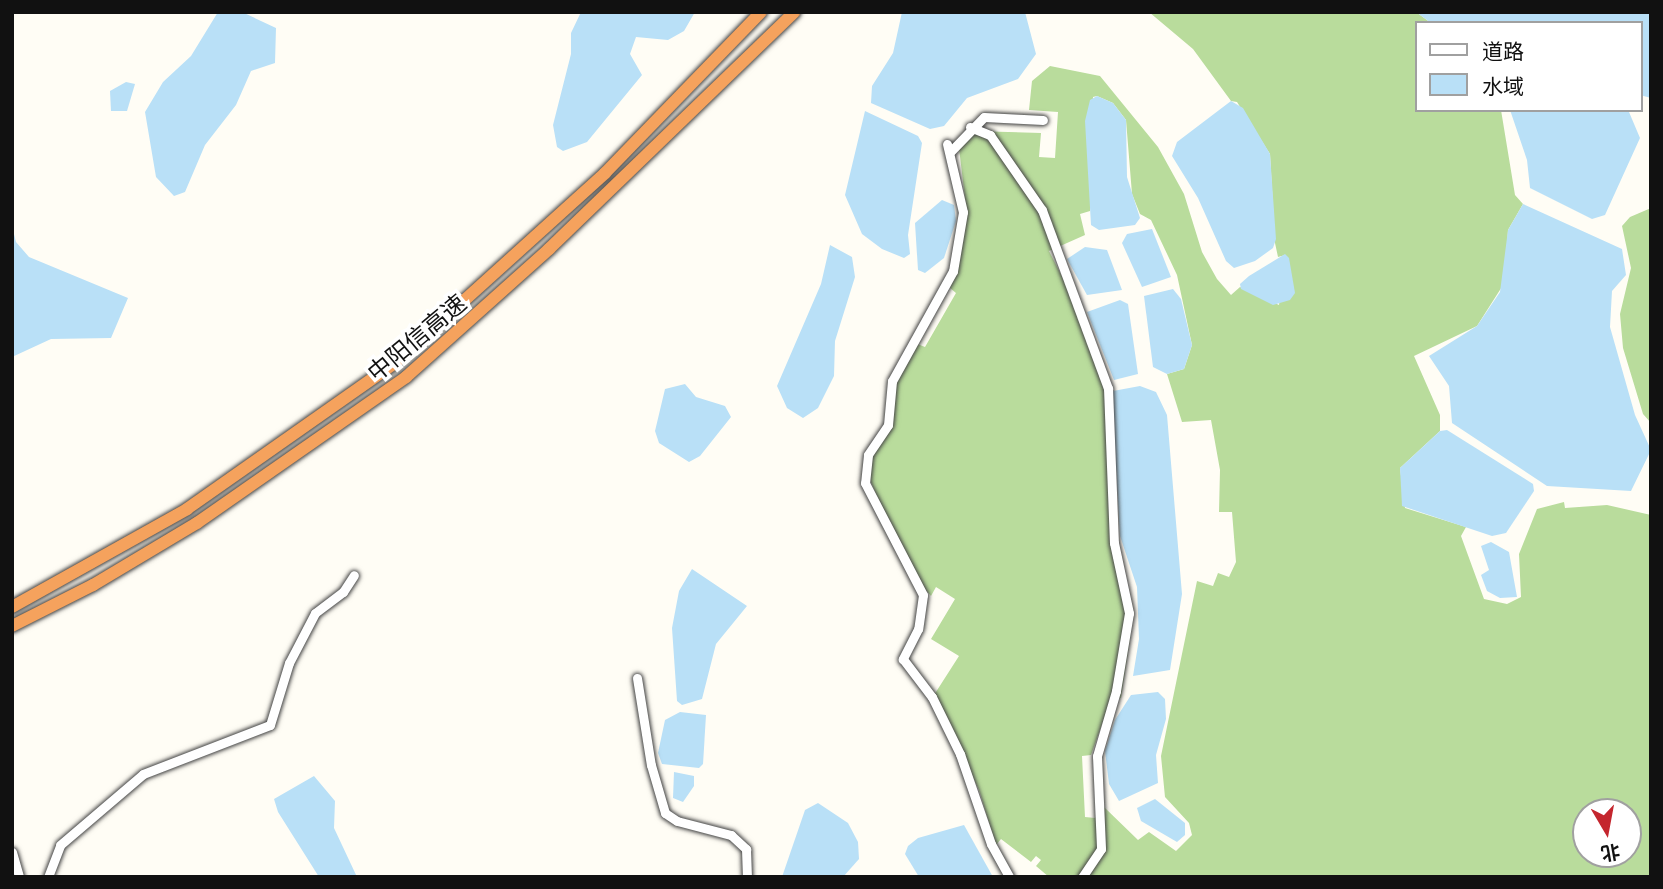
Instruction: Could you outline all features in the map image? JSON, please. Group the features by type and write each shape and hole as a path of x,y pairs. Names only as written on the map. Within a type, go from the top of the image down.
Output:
{"highway":[{"name":"中阳信高速","path":"12,607 187,509 395,363 595,183 761,12"},
{"name":"中阳信高速","path":"12,626 179,534 406,377 549,250 794,12"}],"street":[{"path":"1009,877 991,844 978,798 932,696 903,659 918,629 923,595 865,483 868,455 888,425 892,381 953,271 963,212 949,147 970,127 994,115 1043,120"},
{"path":"970,127 990,135 1042,210 1108,388 1114,543 1129,613 1116,691 1097,756 1101,849 1082,877"},
{"path":"48,877 67,837 143,774 270,725 289,663 310,622 343,592 354,575"},
{"path":"637,678 650,765 665,813 677,821 732,835 747,852 747,877"},
{"path":"12,852 19,877"}],"green space":[{"path":"1149,12 1416,12 1428,21 1414,21 1414,112 1501,112 1515,195 1523,204 1508,230 1505,282 1477,326 1414,356 1440,415 1440,431 1400,468 1405,508 1466,527 1461,536 1484,599 1507,604 1521,597 1519,554 1537,509 1564,502 1565,508 1607,505 1651,515 1651,877 1049,877 1036,866 1041,860 1036,856 1031,862 1001,839 996,845 979,790 934,695 959,656 931,639 955,599 936,587 931,596 908,570 868,475 872,456 888,433 896,380 915,343 925,347 956,293 950,288 967,215 959,148 971,131 1041,133 1039,157 1055,158 1058,112 1029,110 1032,81 1050,66 1100,76 1158,147 1184,194 1202,252 1217,279 1231,295 1240,287 1279,305 1285,255 1278,257 1275,243 1270,154 1237,102 1231,101 1193,49","holes":["1097,96 1113,103 1126,120 1132,194 1140,214 1151,220 1177,275 1192,345 1184,369 1167,374 1182,422 1211,420 1220,470 1219,512 1232,512 1236,562 1229,577 1218,573 1213,586 1197,581 1161,756 1165,797 1189,823 1192,835 1176,851 1149,832 1138,840 1104,807 1095,818 1085,817 1082,756 1091,755 1111,699 1121,698 1134,613 1116,542 1104,388 1076,304 1049,251 1085,235 1080,214 1090,211 1093,97"]},
{"path":"1651,208 1651,423 1643,414 1623,348 1620,314 1631,268 1622,226 1630,217"}],"water":[{"path":"218,12 242,12 276,28 275,63 251,71 236,105 205,145 185,192 174,196 156,177 145,112 163,82 191,56"},
{"path":"581,12 695,12 684,31 668,40 636,37 630,54 642,75 587,142 563,151 557,147 553,125 571,54 571,33"},
{"path":"902,12 1025,12 1036,54 1018,79 967,98 944,126 930,129 871,103 872,86 893,53"},
{"path":"1416,12 1651,12 1651,98 1642,96 1642,21 1428,21"},
{"path":"126,82 135,84 127,111 111,111 110,91"},
{"path":"1097,96 1113,103 1126,120 1127,177 1140,218 1135,225 1099,230 1091,225 1085,121 1090,100"},
{"path":"1231,101 1243,108 1270,154 1276,239 1273,248 1255,261 1234,268 1226,261 1198,198 1172,156 1177,142"},
{"path":"865,111 918,136 922,143 908,235 910,254 904,258 882,249 862,234 845,195"},
{"path":"1511,112 1629,112 1640,138 1605,215 1592,219 1530,188 1527,160"},
{"path":"942,200 954,205 956,221 944,258 925,273 918,270 915,223"},
{"path":"1523,204 1622,249 1626,275 1612,291 1610,327 1635,415 1651,450 1631,491 1547,486 1452,423 1449,386 1429,356 1477,326 1500,292 1508,230"},
{"path":"12,226 16,242 29,257 128,298 111,338 51,339 12,357"},
{"path":"1152,229 1171,277 1142,287 1122,243 1127,234"},
{"path":"830,245 852,257 855,277 835,341 834,376 818,408 803,418 787,408 777,386 821,284"},
{"path":"1085,247 1107,250 1122,290 1087,295 1067,259"},
{"path":"1285,254 1289,258 1295,293 1290,300 1273,305 1241,289 1240,284 1249,276"},
{"path":"1173,289 1181,299 1192,345 1184,369 1167,374 1153,367 1144,296"},
{"path":"1120,300 1128,304 1138,374 1114,380 1087,312"},
{"path":"685,384 696,397 725,406 731,417 700,456 689,462 659,443 655,431 665,389"},
{"path":"1140,386 1156,392 1167,415 1182,594 1170,670 1133,676 1139,639 1137,587 1120,536 1112,396 1113,391"},
{"path":"1447,430 1533,484 1534,491 1506,533 1492,536 1402,506 1400,468 1440,431"},
{"path":"1491,542 1509,552 1517,597 1500,598 1487,591 1481,575 1489,570 1481,546"},
{"path":"692,569 747,606 716,644 702,699 682,705 677,701 672,628 679,591"},
{"path":"1158,692 1165,699 1166,719 1156,755 1158,783 1119,801 1109,784 1105,751 1115,720 1131,695"},
{"path":"680,712 706,715 703,764 699,768 662,764 658,753 665,720"},
{"path":"674,772 694,776 694,786 683,802 673,798"},
{"path":"314,776 335,801 334,828 357,877 319,877 278,812 274,799"},
{"path":"1155,799 1185,823 1185,835 1177,842 1141,821 1137,808"},
{"path":"818,803 848,823 858,842 859,859 843,877 782,877 805,810"},
{"path":"964,825 993,877 919,877 905,854 908,846 918,838"}]}
